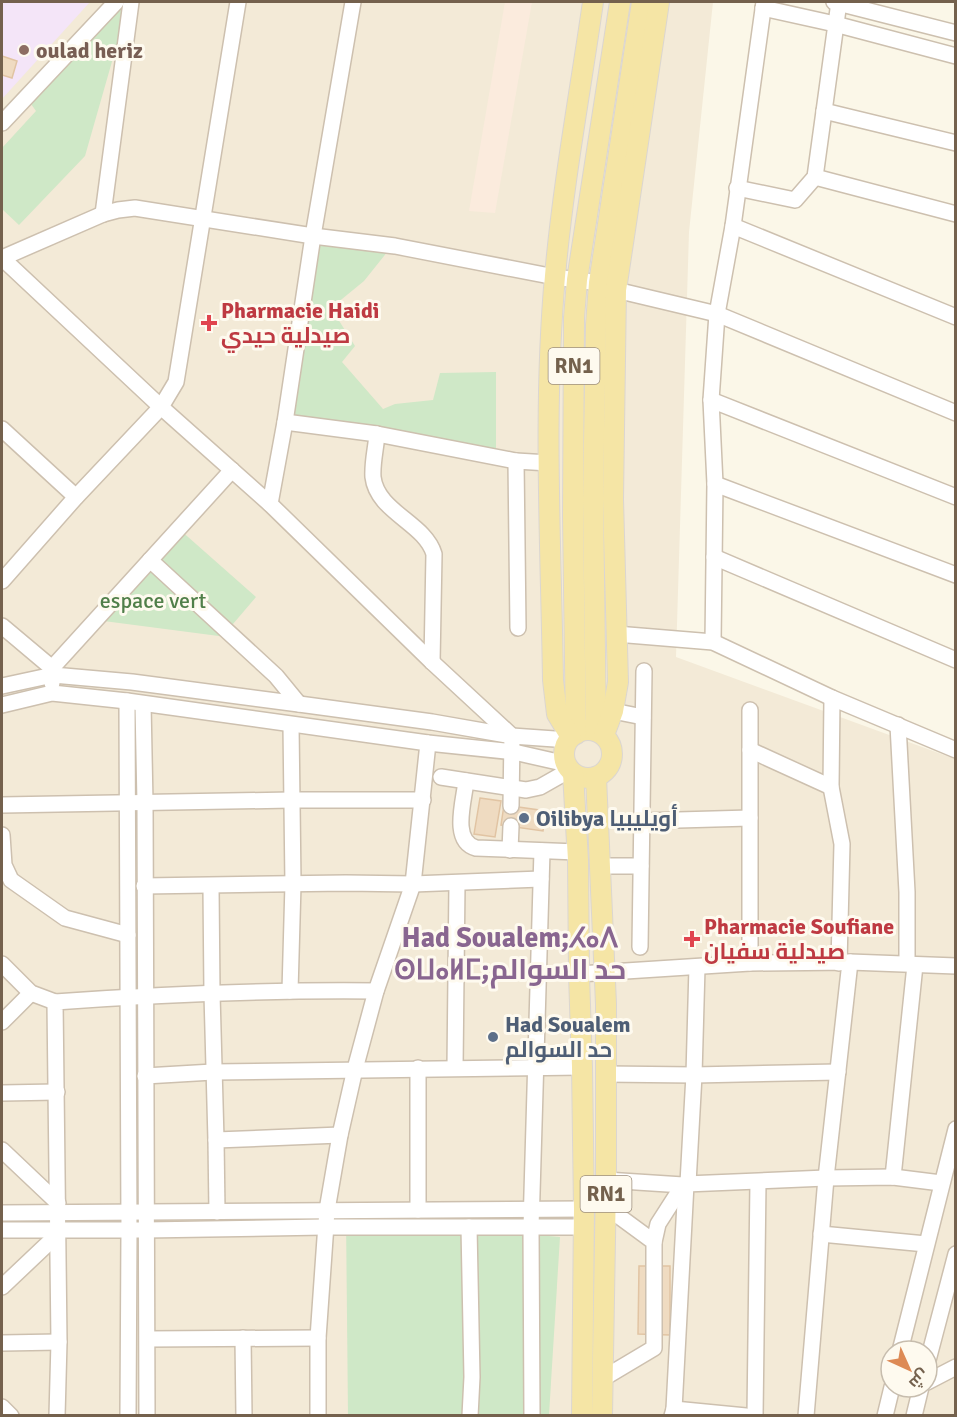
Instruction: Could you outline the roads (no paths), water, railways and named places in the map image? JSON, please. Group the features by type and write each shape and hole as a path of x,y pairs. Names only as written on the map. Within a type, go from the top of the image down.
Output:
{"main road":[{"path":"592,2 555,277 549,463 554,702 557,714 572,737 586,730 600,733 613,711 618,682 607,287 659,2"},
{"name":"RN1","path":"582,1416 584,1218 577,852 571,771 564,754 572,737 574,318 577,280 620,2"},
{"name":"RN1","path":"602,1416 606,1180 605,972 596,777 609,767 612,750 600,733 594,500 596,325 607,287 642,2"},
{"path":"551,515 573,516"},
{"path":"571,771 584,778 596,777"}],"street":[{"path":"2,123 116,2"},
{"path":"103,214 131,2"},
{"path":"2,581 75,497 161,407 172,391 179,369 238,2"},
{"path":"270,504 353,2"},
{"path":"737,188 795,200 815,177 837,2 956,33"},
{"path":"712,642 715,484 711,400 717,314 733,226 764,5 956,56"},
{"path":"824,111 956,143"},
{"path":"815,177 956,214"},
{"path":"511,806 513,744 270,504 161,407 2,258 103,214 135,208 313,236 395,246 577,280 717,314 956,413"},
{"path":"733,226 956,317"},
{"path":"711,400 956,497"},
{"path":"285,422 377,434 516,461 549,463"},
{"path":"2,429 75,497"},
{"path":"377,434 373,476 375,485 386,502 427,539 434,554 432,662"},
{"path":"516,461 518,628"},
{"path":"52,693 52,672 232,471"},
{"path":"715,484 956,575"},
{"path":"714,557 956,660"},
{"path":"150,560 276,676 299,704"},
{"path":"2,626 52,672"},
{"path":"616,634 712,642 832,698 956,750"},
{"path":"640,947 644,671"},
{"path":"2,686 52,672 432,722 513,744 558,762 571,771 534,789 512,789 441,777"},
{"path":"2,705 52,693 127,701 428,743 513,744 572,737"},
{"path":"806,1416 826,1178 838,1072 844,962 842,844 831,787 832,698"},
{"path":"127,701 128,1416"},
{"path":"143,704 147,1416"},
{"path":"750,710 750,963"},
{"path":"613,711 643,717"},
{"path":"290,991 291,724"},
{"path":"893,1177 911,964 898,726"},
{"path":"318,1416 318,1338 324,1227 340,1135 355,1069 376,991 413,884 428,743"},
{"path":"750,750 831,787"},
{"path":"466,781 461,829 464,842 476,848 577,852"},
{"path":"2,805 423,800"},
{"path":"642,821 750,818"},
{"path":"510,850 511,826"},
{"path":"2,835 6,885 65,918 128,935"},
{"path":"532,1416 531,1227 542,851"},
{"path":"599,866 641,866"},
{"path":"144,886 413,884 542,879"},
{"path":"454,1068 457,883"},
{"path":"211,886 217,1212"},
{"path":"579,974 750,963 844,962 956,966"},
{"path":"2,964 31,993 56,1002 145,996 290,991 376,991"},
{"path":"602,1379 654,1348 654,1242 658,1224 688,1181 697,967"},
{"path":"2,1022 31,993"},
{"path":"56,1002 59,1342 57,1416"},
{"path":"145,1076 355,1069 582,1067"},
{"path":"418,1068 418,1210"},
{"path":"605,1074 838,1072"},
{"path":"2,1093 57,1092"},
{"path":"903,1339 941,1183 952,1157 956,1129"},
{"path":"216,1140 340,1135"},
{"path":"2,1150 58,1208"},
{"path":"606,1180 685,1185 893,1177 941,1183"},
{"path":"755,1416 759,1182"},
{"path":"685,1185 679,1412 746,1416"},
{"path":"605,1206 654,1242"},
{"path":"2,1213 58,1208 129,1213 532,1209 584,1218"},
{"path":"2,1230 58,1232 324,1227 531,1227 584,1218"},
{"path":"469,1227 472,1377 470,1416"},
{"path":"2,1287 58,1232"},
{"path":"821,1234 926,1244"},
{"path":"934,1339 956,1254"},
{"path":"243,1338 244,1416"},
{"path":"148,1339 318,1338"},
{"path":"2,1343 59,1342"},
{"path":"939,1376 956,1367"},
{"path":"885,1416 889,1399"},
{"path":"914,1416 918,1399"},
{"path":"2,1407 11,1416"}],"place":[{"name":"oulad heriz","path":"24,50"},
{"name":"Pharmacie Haidi صيدلية حيدي","path":"209,323"},
{"name":"Oilibya أويليبيا","path":"524,818"},
{"name":"Pharmacie Soufiane صيدلية سفيان","path":"692,939"},
{"name":"Had Soualem حد السوالم","path":"493,1037"}],"district":[{"name":"Had Soualem;ⵃⴰⴷ ⵙⵡⴰⵍⵎ;حد السوالم","path":"510,953"}],"park label":[{"name":"espace vert","path":"153,600"}]}
